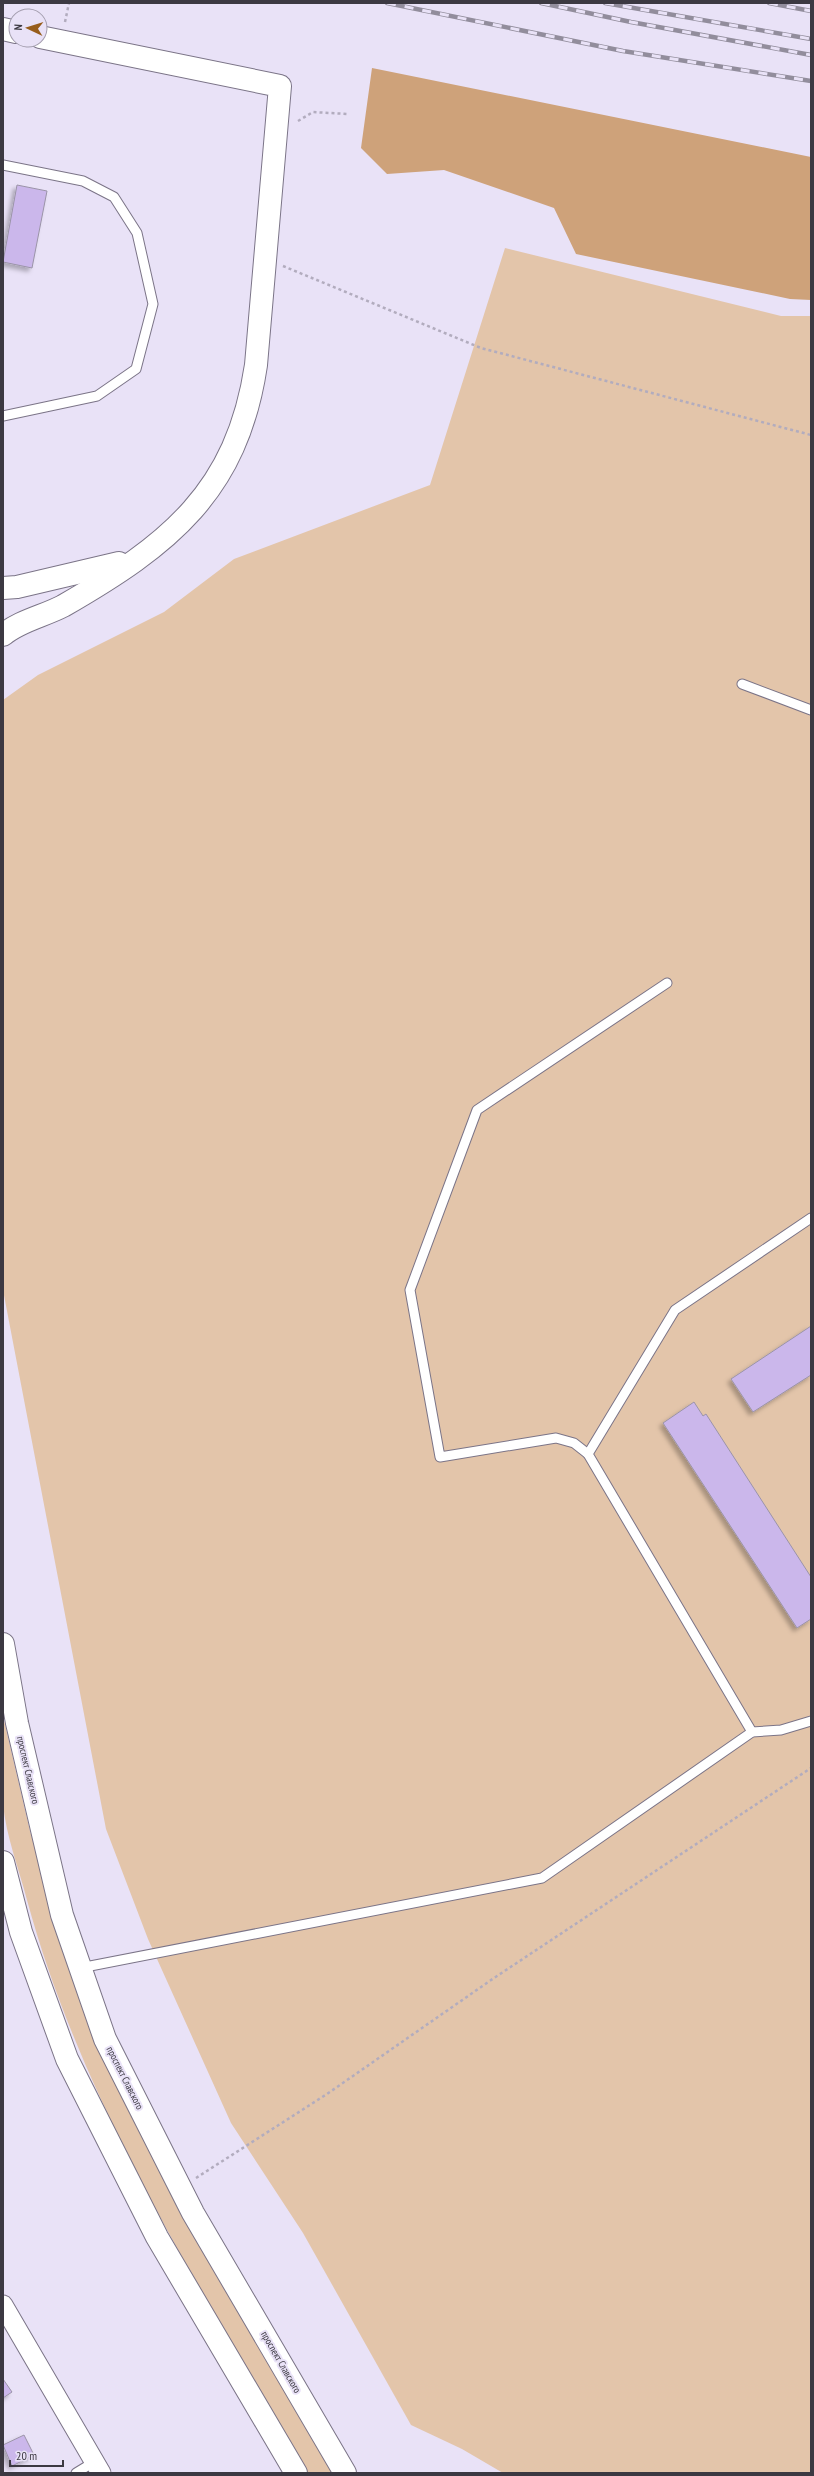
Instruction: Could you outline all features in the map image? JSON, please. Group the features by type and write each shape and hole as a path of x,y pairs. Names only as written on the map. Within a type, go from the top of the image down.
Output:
{"main road":[{"path":"3,635 62,606 136,558 177,527 207,493 223,470 242,429 252,394 256,364 280,86 63,34 48,36"},
{"path":"3,588 17,587 136,558"},
{"name":"проспект Славского","path":"3,1644 17,1723 62,1915 106,2039 180,2188 345,2473"},
{"path":"3,1862 21,1932 67,2059 157,2237 296,2473"}],"street":[{"path":"3,2305 97,2467"}],"lane":[{"path":"3,165 46,175 83,181 114,197 137,233 153,304 136,369 98,396 3,416"},
{"path":"742,684 811,710"},
{"path":"667,983 477,1110 410,1290 440,1457 556,1438 574,1443 588,1454 752,1732"},
{"path":"588,1454 675,1310 811,1218"},
{"path":"80,1968 542,1878 752,1732 781,1730 811,1721"},
{"path":"76,2473 97,2467"}],"path":[{"path":"63,34 68,3"},
{"path":"295,124 313,112 347,114"},
{"path":"275,263 481,348 811,435"},
{"path":"180,2188 327,2094 494,1978 811,1768"}],"shaded area":[{"path":"372,68 811,157 811,300 790,299 576,254 554,208 444,170 387,174 361,148"},
{"path":"505,248 781,316 811,316 811,2473 503,2473 462,2449 411,2425 303,2233 231,2123 148,1939 106,1829 3,1290 3,700 38,675 164,612 234,559 430,485"},
{"path":"3,1716 30,1831 55,1916 334,2473 308,2473 187,2266 148,2195 112,2124 79,2051 51,1976 27,1900 7,1828 2,1793"}],"building":[{"path":"17,185 47,191 32,268 3,262"},
{"path":"811,1326 811,1375 753,1412 731,1379"},
{"path":"694,1402 703,1416 706,1414 811,1577 811,1619 797,1628 663,1423"},
{"path":"3,2379 12,2392 3,2398"},
{"path":"24,2435 34,2455 12,2466 3,2445"}],"railway":[{"path":"387,3 623,51 811,81"},
{"path":"541,3 631,22 811,55"},
{"path":"605,3 811,39"},
{"path":"769,3 811,11"}]}
